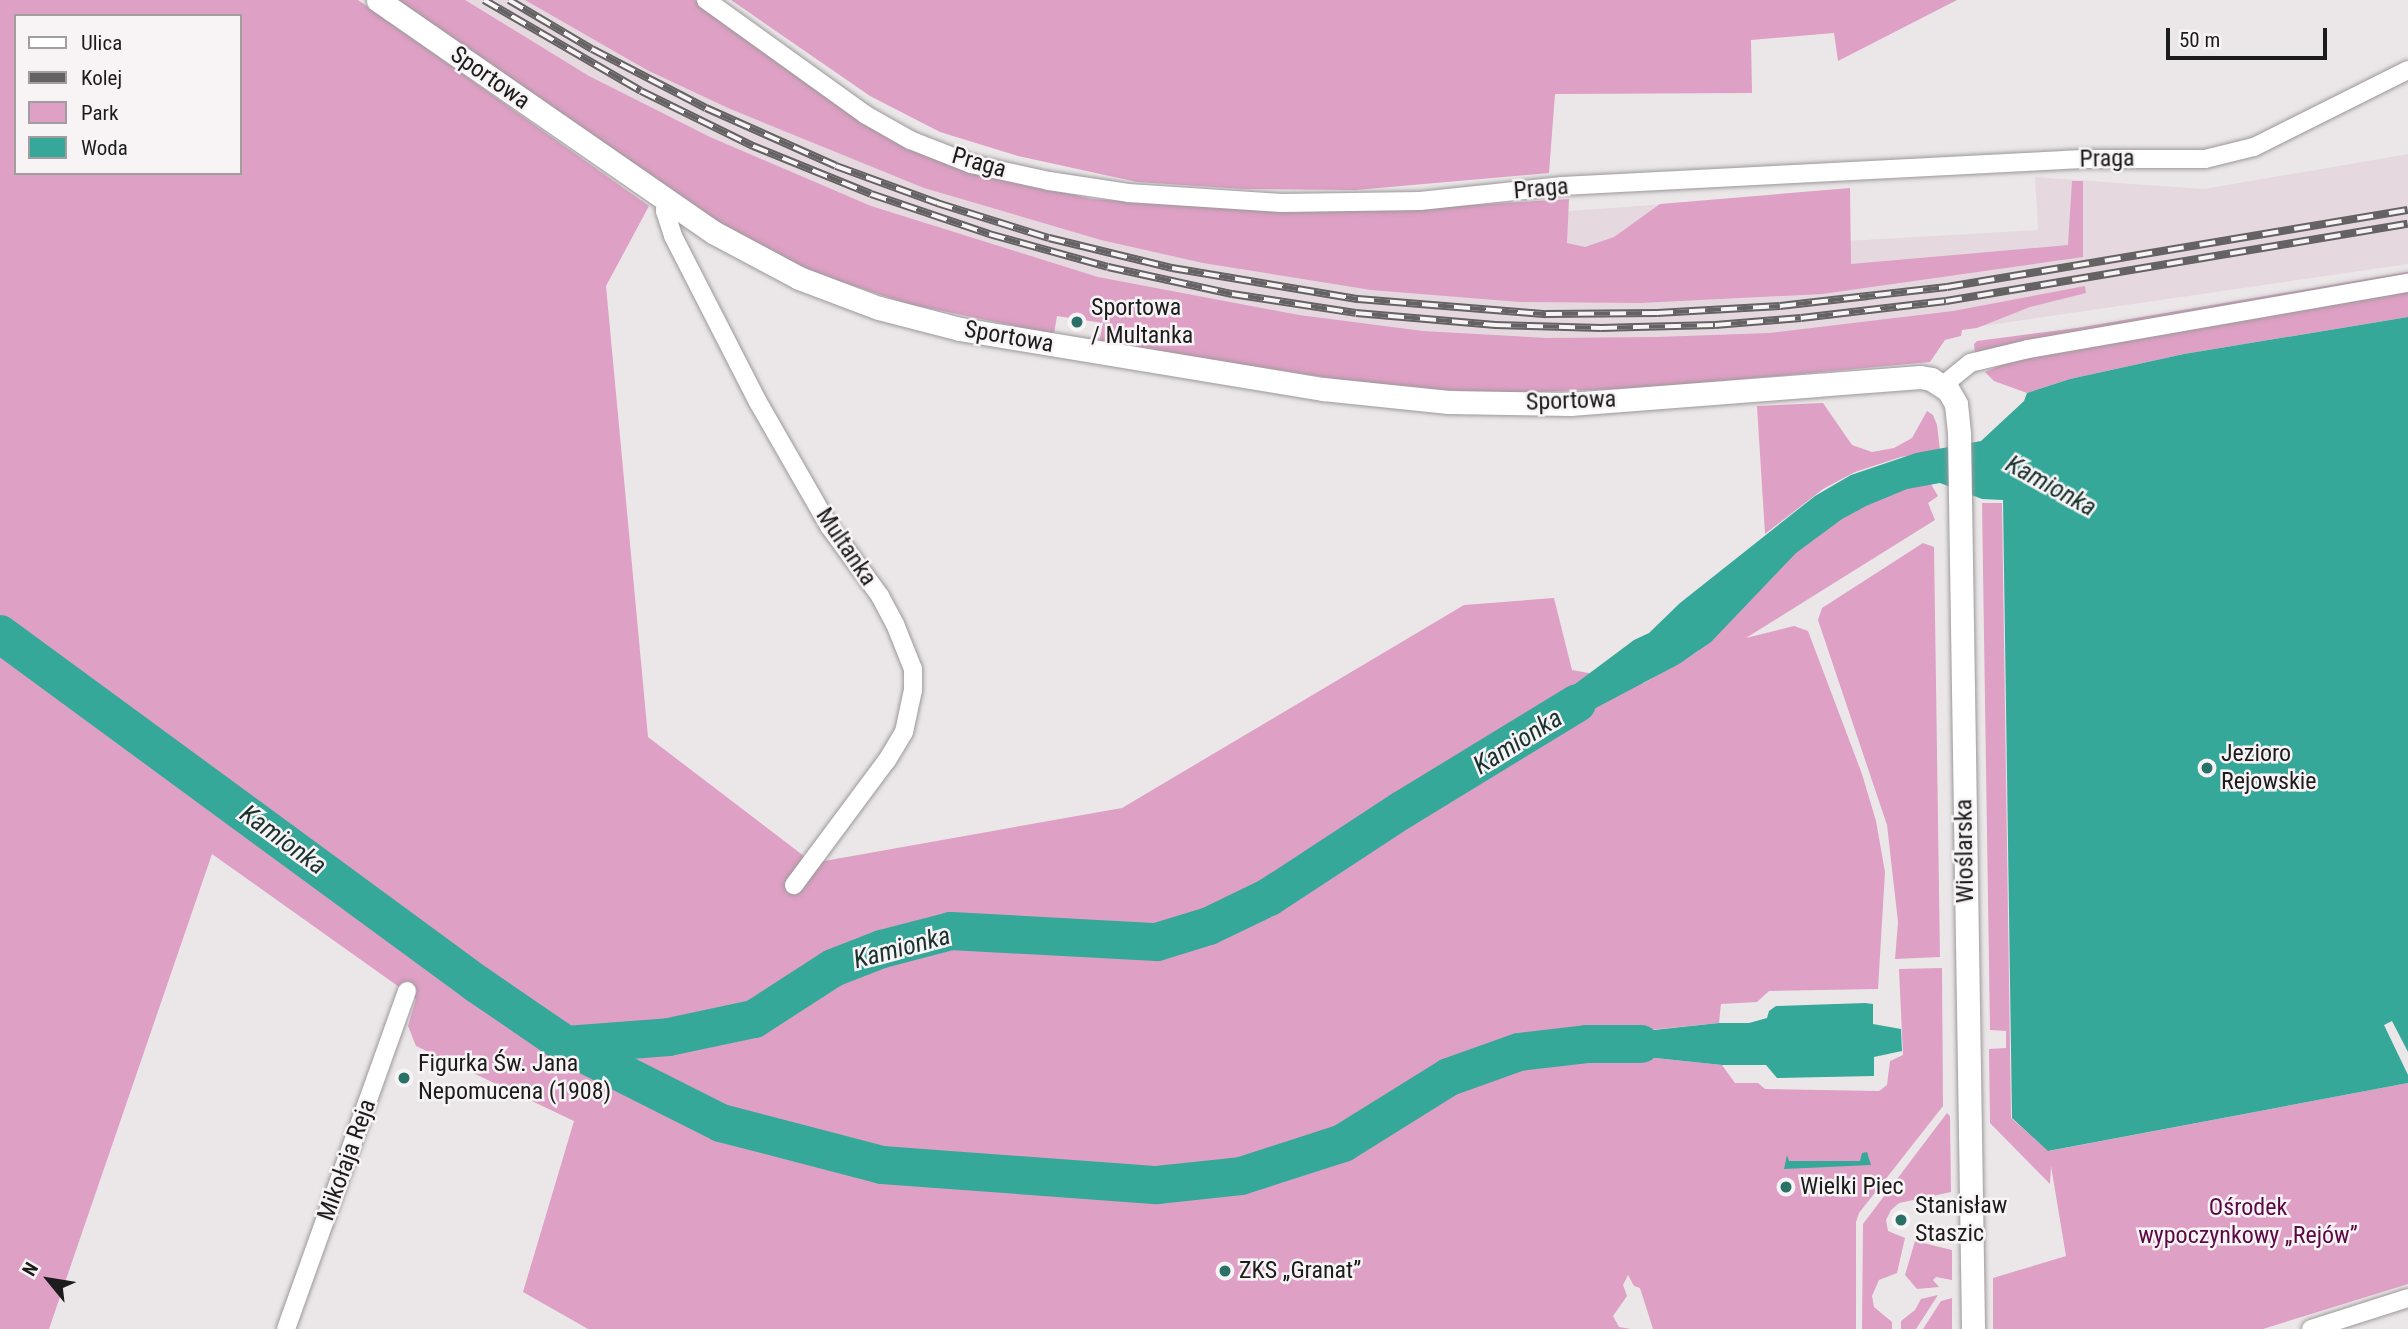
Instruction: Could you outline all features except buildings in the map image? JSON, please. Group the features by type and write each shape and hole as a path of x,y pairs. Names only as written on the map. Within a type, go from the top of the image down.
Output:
{"street":[{"name":"Sportowa","path":"378,0 713,232 799,278 879,308 960,329 1323,389 1448,402 1570,404 1908,378 1939,384"},
{"name":"Praga","path":"706,0 866,115 910,140 971,164 1049,181 1128,193 1282,203 1420,201 1562,186 2069,160 2205,159 2254,147 2408,70"},
{"name":"Multanka","path":"666,201 665,211 673,236 758,402 829,526 880,596 895,624 913,669 913,690 899,741 794,885"},
{"path":"1939,384 1970,363 2028,349 2408,283"},
{"name":"Wioślarska","path":"1939,384 1955,400 1959,426 1973,1329"},
{"name":"Mikołaja Reja","path":"286,1329 407,991"},
{"path":"2311,1329 2408,1298"}],"shaded area":[{"path":"435,0 672,0 799,97 1090,206 1416,222 1844,191 1846,241 2038,230 2035,177 2204,189 2408,154 2408,264 1845,346 1480,366 936,282"}],"green space":[{"path":"0,0 358,0 649,206 606,286 648,737 813,863 1122,808 1464,605 1554,598 1572,670 1644,683 1697,652 1820,526 1915,481 1928,479 1938,496 1928,503 1935,520 1746,638 1794,626 1808,631 1862,774 1876,821 1885,872 1878,989 1769,991 1757,1002 1721,1004 1719,1023 1589,1036 1589,1051 1722,1065 1735,1083 1758,1083 1765,1089 1879,1091 1887,1085 1890,1061 1903,1055 1899,969 1942,968 1943,1106 1859,1213 1856,1222 1856,1329 1653,1329 1640,1288 1634,1286 1628,1275 1623,1285 1627,1296 1613,1316 1619,1327 1631,1329 588,1329 523,1292 574,1121 416,1046 408,1026 416,999 212,854 49,1329 0,1329"},
{"path":"394,0 465,0 589,76 710,137 871,206 1098,277 1299,315 1423,331 1547,338 1657,337 1769,333 1953,311 2085,286 2086,293 2030,307 1977,328 1962,330 1961,336 1945,340 1930,362 1646,388 1499,393 1386,387 1099,342 1103,323 1057,316 1054,334 908,304 800,268 743,239 675,195"},
{"path":"525,0 695,0 821,94 865,121 1006,179 1092,199 1257,210 1392,210 1569,199 1567,243 1585,247 1614,237 1660,204 1850,188 1851,264 2068,245 2072,181 2083,181 2083,257 1822,294 1640,303 1520,302 1371,290 1203,263 1101,240 924,188 728,108 647,70"},
{"path":"731,0 1957,0 1838,61 1834,33 1751,40 1752,93 1555,94 1549,173 1356,190 1244,189 1137,182 1018,156 940,132 870,96"},
{"path":"2408,272 2408,277 1975,353 1974,344 1977,341 2077,328"},
{"path":"2408,292 2408,317 2184,354 2070,379 2027,393 1994,381 1985,372 2008,362"},
{"path":"1823,403 1852,445 1872,452 1894,448 1912,438 1927,411 1933,415 1937,425 1940,450 1901,457 1855,472 1823,489 1765,534 1757,406"},
{"name":"Ośrodek wypoczynkowy „Rejów”","path":"1982,503 2002,503 2011,1118 2049,1151 2408,1083 2408,1284 2263,1329 1993,1329 1993,1278 2066,1256 2051,1166 2050,1184 1990,1123 1989,1049 2006,1048 2006,1031 1990,1030"},
{"path":"1923,543 1934,547 1940,957 1895,959 1898,922 1887,825 1818,620 1822,608"},
{"path":"1947,1113 1950,1116 1951,1192 1899,1203 1891,1210 1886,1220 1888,1231 1905,1238 1897,1273 1879,1280 1872,1296 1874,1307 1892,1322 1892,1329 1862,1329 1863,1224"},
{"path":"1915,1241 1952,1250 1952,1280 1936,1277 1933,1280 1939,1287 1917,1289 1905,1275"},
{"path":"1938,1295 1916,1329 1901,1329 1901,1321 1915,1310 1921,1299"},
{"path":"1952,1298 1952,1329 1923,1329 1941,1301"}],"water":[{"name":"Jezioro Rejowskie","path":"2408,317 2408,1083 2048,1151 2012,1118 2003,500 1982,499 1940,483 1907,489 1866,506 1842,519 1796,553 1711,642 1679,664 1537,737 1530,722 1543,708 1634,640 1649,633 1680,603 1815,496 1851,475 1916,453 1981,441 2024,401 2027,393 2070,379 2184,354"},
{"path":"1873,1004 1873,1024 1901,1029 1902,1051 1874,1057 1874,1076 1777,1078 1766,1065 1722,1065 1589,1051 1588,1037 1719,1023 1749,1023 1767,1018 1769,1011 1776,1006"},
{"path":"1867,1152 1871,1165 1784,1169 1787,1155 1789,1161 1860,1161 1862,1153"}],"pier":[{"path":"2392,1021 2408,1052 2408,1075 2384,1025"}],"waterway":[{"name":"Kamionka","path":"0,634 477,984 566,1045 669,1037 754,1019 833,968 882,949 951,931 1157,942 1209,926 1269,897 1402,810 1577,703"},
{"name":"Kamionka","path":"566,1045 721,1123 882,1165 1157,1185 1241,1176 1343,1143 1449,1077 1519,1052 1587,1044 1641,1044"}],"railway":[{"path":"484,0 641,91 753,146 871,194 989,234 1108,267 1232,294 1356,313 1495,325 1601,328 1715,325 1801,318 1946,301 2408,224"},
{"path":"509,0 592,49 706,108 836,166 937,203 1049,238 1172,268 1358,299 1546,314 1657,313 1780,306 1947,287 2408,210"}],"place":[{"name":"Sportowa / Multanka","path":"1077,322"},
{"name":"Jezioro Rejowskie","path":"2207,768"},
{"name":"Figurka Św. Jana Nepomucena (1908)","path":"404,1078"},
{"name":"Wielki Piec","path":"1786,1187"},
{"name":"Stanisław Staszic","path":"1901,1220"},
{"name":"ZKS „Granat”","path":"1225,1271"}]}
